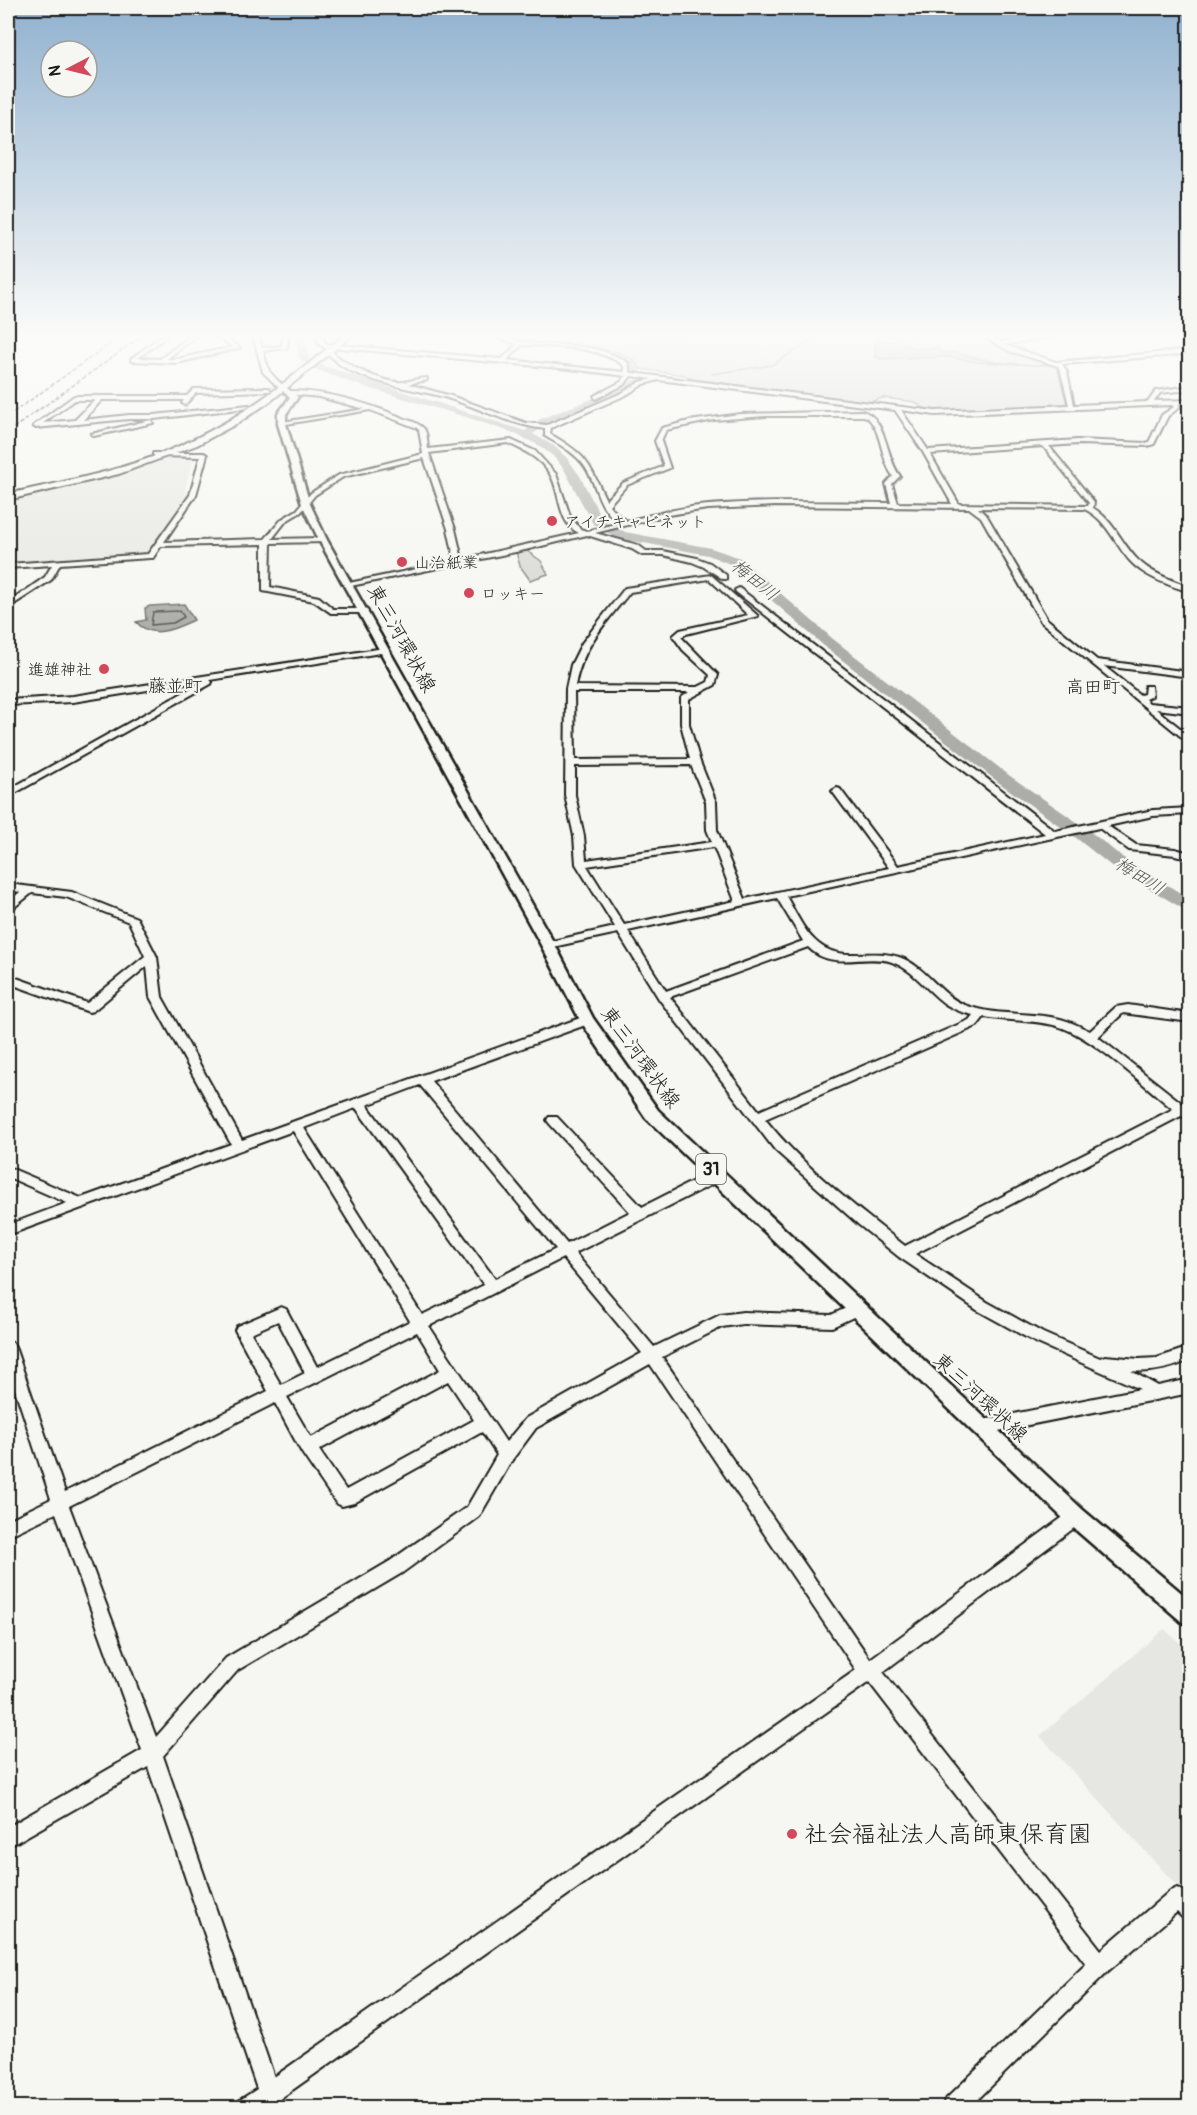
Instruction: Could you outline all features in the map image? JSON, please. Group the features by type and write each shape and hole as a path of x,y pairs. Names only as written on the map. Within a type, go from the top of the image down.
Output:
{"highway":[{"path":"160,454 201,435"},
{"path":"8,495 89,476 160,454 208,435"}],"main road":[{"name":"東三河環状線","path":"285,435 306,504 323,540 548,945 587,1020 652,1114 1076,1516 1190,1614"}],"street":[{"path":"423,435 441,501 456,540 459,562"},
{"path":"547,435 568,445 584,460 608,512 625,523"},
{"path":"605,505 625,484 668,466 658,441 661,435"},
{"path":"881,435 889,469 897,476 889,484 895,506"},
{"path":"914,435 957,507"},
{"path":"926,452 1047,446 1078,442 1136,445 1152,443 1156,435"},
{"path":"365,614 331,611 316,599 266,589 267,542 284,520 306,504 313,494 341,476 426,453 509,441 519,443 545,464 554,475 567,516 578,531 635,547 645,553 677,555 707,565 769,616 1053,835"},
{"path":"1047,446 1092,503 1090,508"},
{"path":"8,566 150,556 193,495 204,455 160,454"},
{"path":"349,585 679,511 730,505 1090,508 1097,512 1138,564 1190,590"},
{"path":"972,507 984,516 1044,620 1190,741"},
{"path":"160,544 323,540"},
{"path":"8,606 48,578 57,562"},
{"path":"741,903 716,844 712,830 711,802 695,762 685,724 685,698 712,683 714,675 709,668 686,650 677,636 754,616 711,577 632,589 626,592 578,655 570,689 570,795 579,836 581,864 663,996 780,1147 864,1221 982,1306 1038,1337 1144,1383 1157,1393"},
{"path":"8,702 73,699 384,650"},
{"path":"1094,662 1190,675"},
{"path":"8,794 149,714 180,699 213,678"},
{"path":"1138,698 1148,696 1148,688"},
{"path":"570,689 702,690"},
{"path":"1146,705 1190,710"},
{"path":"571,763 695,762"},
{"path":"837,791 895,869"},
{"path":"548,945 1153,813 1190,811"},
{"path":"1101,825 1133,848 1175,852 1190,856"},
{"path":"581,864 716,844"},
{"path":"8,887 68,894 133,920 151,957 156,998 239,1147"},
{"path":"8,907 30,889"},
{"path":"780,894 808,943 816,950 836,959 889,958 899,961 957,1006 981,1012 1059,1023 1091,1037 1187,1110 904,1252"},
{"path":"663,996 808,943"},
{"path":"8,979 89,1008 151,957"},
{"path":"1091,1037 1120,1010 1128,1009 1190,1018"},
{"path":"756,1118 973,1023 981,1012"},
{"path":"8,1230 587,1020"},
{"path":"424,1081 652,1355 868,1672 877,1678 1100,1965"},
{"path":"360,1104 494,1288"},
{"path":"553,1120 640,1214"},
{"path":"297,1127 450,1372 506,1455"},
{"path":"8,1172 81,1204"},
{"path":"8,1528 718,1175"},
{"path":"8,1838 153,1754 232,1664 396,1568 473,1512 506,1455 531,1423 652,1355 720,1321 744,1318 832,1321 857,1309"},
{"path":"314,1376 281,1313 242,1330 308,1448 342,1498 348,1498 483,1423"},
{"path":"8,1347 60,1502 153,1754 272,2100"},
{"path":"1092,1361 1148,1367 1167,1364 1190,1353"},
{"path":"308,1448 450,1372"},
{"path":"983,1427 1190,1386"},
{"path":"248,2108 272,2100 868,1672 1076,1516"},
{"path":"953,2108 1100,1965 1177,1898 1190,1911"}],"shaded area":[{"path":"194,457 185,488 188,495 149,553 8,564 8,498 124,472 169,458"},
{"path":"526,550 541,561 548,574 530,580 520,566 516,552"},
{"path":"1164,1629 1189,1651 1189,1899 1040,1736"}],"water":[{"path":"184,604 194,620 179,627 157,632 149,631 136,622 146,620 145,608 150,606"}],"waterway":[{"name":"梅田川","path":"525,435 542,443 563,460 597,521 621,535 711,552 735,561 828,642 1004,779 1081,833 1116,861 1190,907"}],"place":[{"name":"アイチキャビネット","path":"552,521"},
{"name":"山治紙業","path":"402,562"},
{"name":"ロッキー","path":"469,593"},
{"name":"進雄神社","path":"104,669"},
{"name":"社会福祉法人高師東保育園","path":"792,1834"}],"district":[{"name":"藤並町","path":"175,686"},
{"name":"高田町","path":"1093,687"}]}
